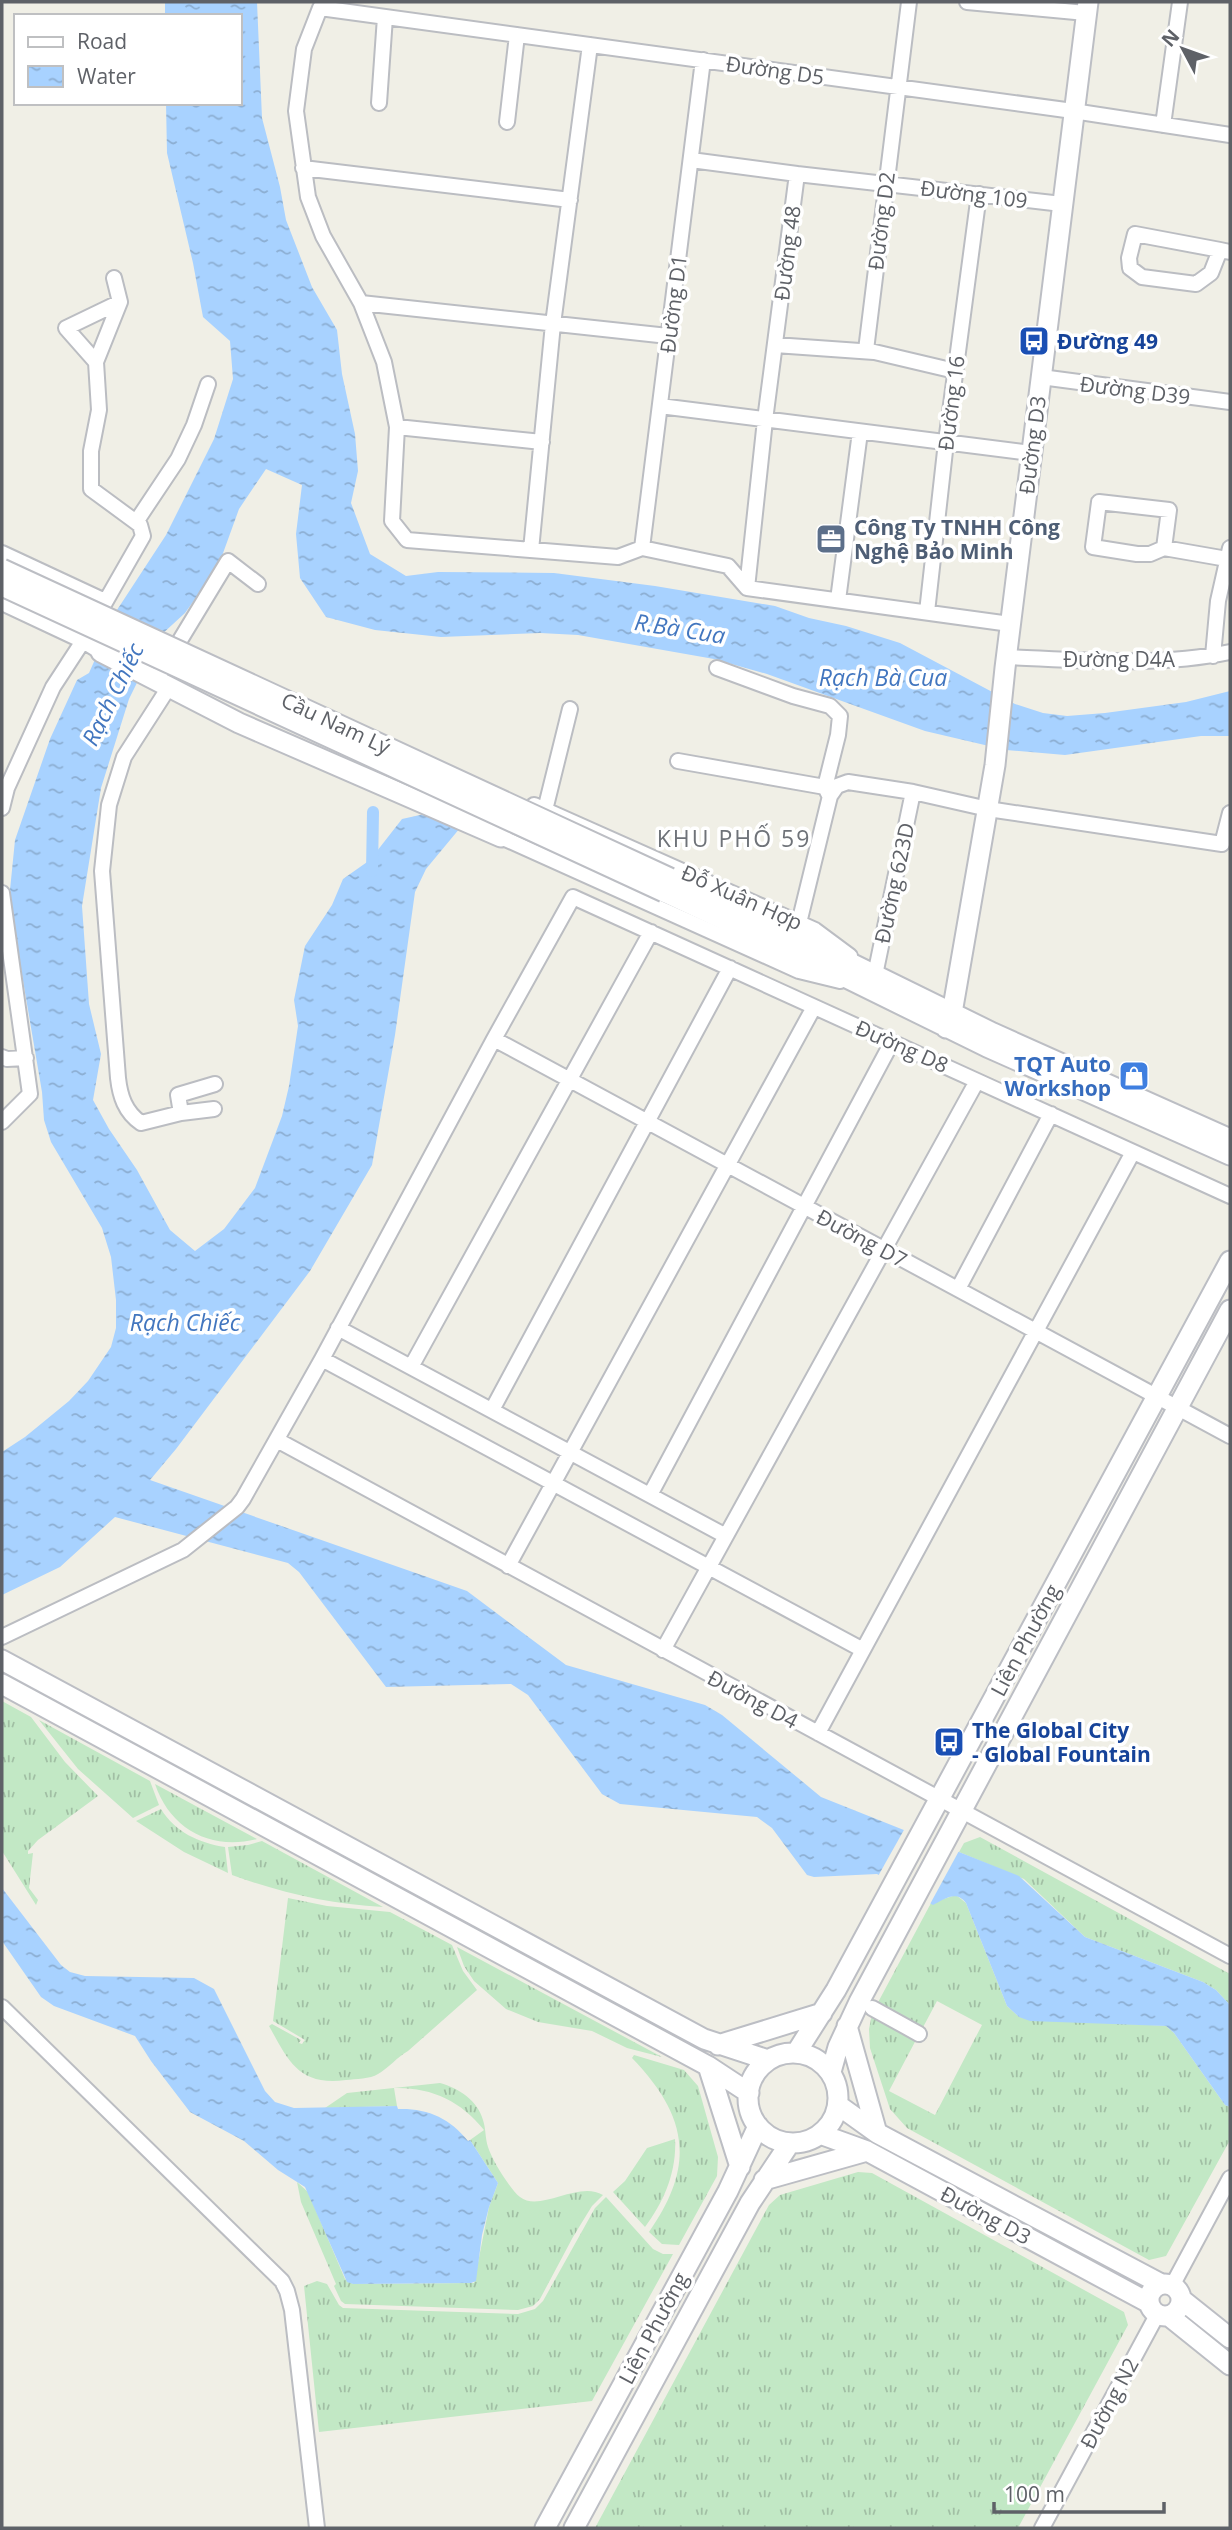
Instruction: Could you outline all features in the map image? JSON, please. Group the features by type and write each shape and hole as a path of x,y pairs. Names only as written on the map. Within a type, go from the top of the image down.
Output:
{"street":[{"name":"Đường D2","path":"866,350 909,2"},
{"path":"967,2 1087,7"},
{"path":"1163,125 1180,2"},
{"name":"Đường D3","path":"949,1020 995,765 1087,7"},
{"name":"Đường D5","path":"303,168 296,111 304,49 320,8 1230,135"},
{"path":"379,103 385,17"},
{"path":"506,122 517,35"},
{"path":"531,550 553,324 590,45"},
{"name":"Đường D1","path":"642,548 703,60"},
{"path":"691,160 886,183"},
{"path":"570,200 303,168 308,197 323,236 361,303 384,362 397,427 392,521 407,540 618,557 642,548 728,566 747,588 1010,624"},
{"name":"Đường 48","path":"747,588 765,420 797,174"},
{"name":"Đường 109","path":"886,183 1062,204"},
{"name":"Đường 16","path":"927,612 946,442 979,194"},
{"path":"1135,234 1225,251 1211,274 1196,284 1142,276 1130,268 1129,258 1135,234"},
{"path":"2,808 7,788 53,687 83,641 143,536 143,530 136,522 91,489 91,451 99,410 96,362 120,302 114,278"},
{"path":"96,362 66,328 120,302"},
{"path":"361,303 668,336"},
{"path":"775,345 866,350 955,371"},
{"name":"Đường D39","path":"1041,377 1230,402"},
{"path":"136,522 178,459 194,425 208,384"},
{"path":"660,406 1031,453"},
{"path":"397,427 542,442"},
{"path":"838,600 860,432"},
{"path":"1164,548 1169,510 1099,502 1093,547 1137,554 1150,554 1164,548 1229,554 1218,601 1213,656"},
{"path":"2,552 105,601"},
{"path":"214,1109 181,1113 141,1123 128,1111 120,1094 102,871 108,805 154,680 228,561 258,584"},
{"name":"Cầu Nam Lý","path":"2,569 667,885"},
{"name":"Cầu Nam Lý","path":"2,586 667,885"},
{"path":"2,603 101,652"},
{"name":"Đỗ Xuân Hợp","path":"101,652 239,723 799,971 871,981"},
{"name":"Đường D4A","path":"1006,663 1198,659 1230,652"},
{"path":"717,668 793,696 830,706 840,716 831,790 799,923"},
{"path":"545,810 570,709"},
{"path":"678,761 831,790 848,782 913,792 988,809 1222,844 1230,813"},
{"name":"Đường 623D","path":"871,981 913,792"},
{"name":"Đỗ Xuân Hợp","path":"501,837 515,807 521,803 530,803 815,930 871,981"},
{"name":"Đỗ Xuân Hợp","path":"667,885 1230,1155"},
{"path":"2,893 4,927 30,1094 2,1122"},
{"name":"Đường D8","path":"494,1039 573,897 1230,1196"},
{"path":"411,1367 651,932"},
{"path":"492,1410 730,968"},
{"path":"508,1566 814,1007"},
{"name":"Đỗ Xuân Hợp","path":"949,1020 1230,1139"},
{"path":"2,1637 172,1556 193,1544 237,1507 250,1489 322,1359 494,1039"},
{"name":"Đường D7","path":"494,1039 1230,1436"},
{"path":"650,1495 892,1042"},
{"path":"2,1057 26,1058"},
{"path":"663,1650 977,1081"},
{"path":"181,1113 178,1095 215,1084"},
{"path":"958,1289 1051,1114"},
{"path":"818,1733 1133,1152"},
{"name":"Liên Phường","path":"796,2053 822,2013 1230,1261"},
{"name":"Liên Phường","path":"831,2072 847,2026 914,1898 1230,1310"},
{"path":"338,1328 726,1536"},
{"path":"322,1359 863,1650"},
{"name":"Đường D4","path":"277,1440 1230,1956"},
{"path":"2,1660 651,2010 719,2045 768,2060"},
{"path":"2,1684 708,2066 749,2093"},
{"path":"162,1770 172,1752"},
{"path":"403,1901 414,1883"},
{"path":"2,2007 282,2281 292,2310 317,2528"},
{"path":"872,2008 919,2034"},
{"path":"640,2029 651,2010"},
{"path":"719,2045 822,2013"},
{"path":"847,2026 877,2133"},
{"path":"796,2053 817,2059 831,2072 837,2088 838,2105 830,2124 820,2134 804,2141 790,2143 773,2138 758,2126 750,2110 749,2093 753,2077 768,2060 781,2054 796,2053"},
{"path":"708,2066 740,2167"},
{"name":"Đường D3","path":"838,2105 877,2133 1171,2290 1230,2338"},
{"name":"Liên Phường","path":"548,2527 740,2167 758,2126"},
{"name":"Đường D3","path":"820,2134 867,2151 1158,2311 1230,2365"},
{"name":"Liên Phường","path":"574,2528 764,2180 790,2143"},
{"path":"764,2180 867,2151"},
{"path":"1171,2290 1230,2178"},
{"path":"1046,2248 1057,2229"},
{"path":"1171,2290 1179,2308 1158,2311 1151,2291 1171,2290"},
{"name":"Đường N2","path":"1042,2528 1158,2311"}],"green space":[{"path":"2,1701 31,1717 65,1762 98,1796 38,1840 28,1851 28,1854 33,1853 29,1888 38,1900 36,1905 2,1851"},
{"path":"39,1720 150,1781 159,1805 133,1818 78,1769"},
{"path":"155,1784 257,1839 224,1842 194,1833 171,1813"},
{"path":"161,1809 173,1824 188,1835 225,1847 228,1873 184,1852 136,1821"},
{"path":"980,1837 1230,1974 1230,2005 1216,1990 1203,1982 1085,1937 1024,1879 959,1852 964,1843"},
{"path":"262,1841 383,1907 306,1897 232,1875 228,1847"},
{"path":"956,1895 966,1903 1007,2006 1019,2017 1166,2026 1174,2033 1225,2105 1230,2107 1230,2140 1166,2256 1149,2260 907,2128 890,2109 870,2048 869,2029 872,2014 917,2038 889,2091 935,2115 982,2025 937,2001 921,2031 875,2008 931,1903"},
{"path":"288,1898 327,1906 390,1912 452,1945 463,1971 477,1990 408,2051 375,2076 330,2081 306,2075 290,2060 269,2026 272,2024 301,2040 299,2043 302,2044 305,2040 273,2021"},
{"path":"457,1947 662,2057 627,2048 592,2031 538,2022 506,2009 474,1981 464,1966"},
{"path":"634,2055 684,2070 698,2086 718,2157 717,2176 679,2245 662,2244 649,2232 674,2185 679,2163 679,2142 665,2100 632,2058"},
{"path":"440,2083 461,2092 477,2107 493,2159 520,2197 528,2201 538,2201 582,2191 603,2195 592,2206 540,2299 533,2306 518,2310 345,2304 334,2286 336,2284 301,2202 297,2182 308,2192 345,2279 353,2284 474,2283 489,2207 498,2183 470,2140 484,2130 455,2104 433,2093 408,2088 394,2088 397,2106 325,2108 347,2093"},
{"path":"675,2139 674,2163 668,2186 645,2227 613,2192 625,2181 647,2148"},
{"path":"858,2172 872,2173 1124,2312 1128,2325 1018,2528 595,2528 769,2205 780,2195"},
{"path":"606,2197 653,2249 663,2254 673,2254 592,2401 319,2432 304,2286 317,2281 327,2284 343,2308 518,2314 535,2309 543,2301 595,2208"}],"water":[{"path":"165,2 257,2 262,118 286,220 312,287 337,330 342,374 355,434 358,471 351,503 370,554 406,576 438,572 554,573 775,606 900,643 1015,704 1043,713 1067,716 1105,713 1186,702 1230,691 1230,736 1201,736 1065,755 1006,750 925,731 767,674 714,659 578,635 540,633 441,637 375,630 326,617 300,578 296,534 302,485 266,469 239,509 218,567 185,613 160,636 129,699 101,788 82,906 89,1004 101,1054 93,1100 137,1170 170,1230 195,1251 224,1229 255,1188 282,1116 289,1086 298,1026 294,1000 305,946 332,905 343,879 370,860 402,819 429,813 460,828 426,869 415,892 395,1035 372,1165 310,1271 150,1480 467,1591 566,1665 705,1705 722,1715 821,1797 1019,1876 1085,1937 1203,1982 1216,1990 1230,2005 1230,2107 1225,2105 1174,2033 1166,2026 1030,2021 1019,2017 1007,2006 966,1903 958,1897 950,1897 933,1905 877,1874 807,1875 772,1828 757,1817 620,1804 602,1794 528,1695 511,1684 386,1687 299,1572 288,1563 115,1517 60,1567 2,1595 2,1452 69,1401 88,1381 111,1347 116,1328 111,1257 102,1228 51,1142 44,1120 42,1092 10,890 15,840 50,739 77,680 89,673 117,610 166,535 214,439 233,379 230,341 203,317 167,153 166,105 242,105 242,14 165,14"},
{"path":"2,1888 61,1965 70,1972 85,1976 194,1978 214,1989 265,2091 275,2102 294,2108 397,2106 398,2109 419,2110 437,2116 454,2126 470,2140 498,2183 482,2235 476,2281 347,2282 305,2187 278,2170 244,2141 190,2112 135,2036 54,2006 41,1997 2,1941"}],"pier":[{"path":"905,1828 960,1849 929,1906 877,1878"}],"waterway":[{"path":"372,871 373,812"}],"place":[{"name":"Đường 49","path":"1034,341"},
{"name":"Công Ty TNHH Công Nghệ Bảo Minh","path":"831,539"},
{"name":"TQT Auto Workshop","path":"1134,1076"},
{"name":"The Global City - Global Fountain","path":"949,1742"}],"district":[{"name":"KHU PHỐ 59","path":"734,838"}],"water label":[{"name":"R.Bà Cua","path":"680,628"},
{"name":"Rạch Bà Cua","path":"883,677"},
{"name":"Rạch Chiếc","path":"112,694"},
{"name":"Rạch Chiếc","path":"185,1322"}]}
